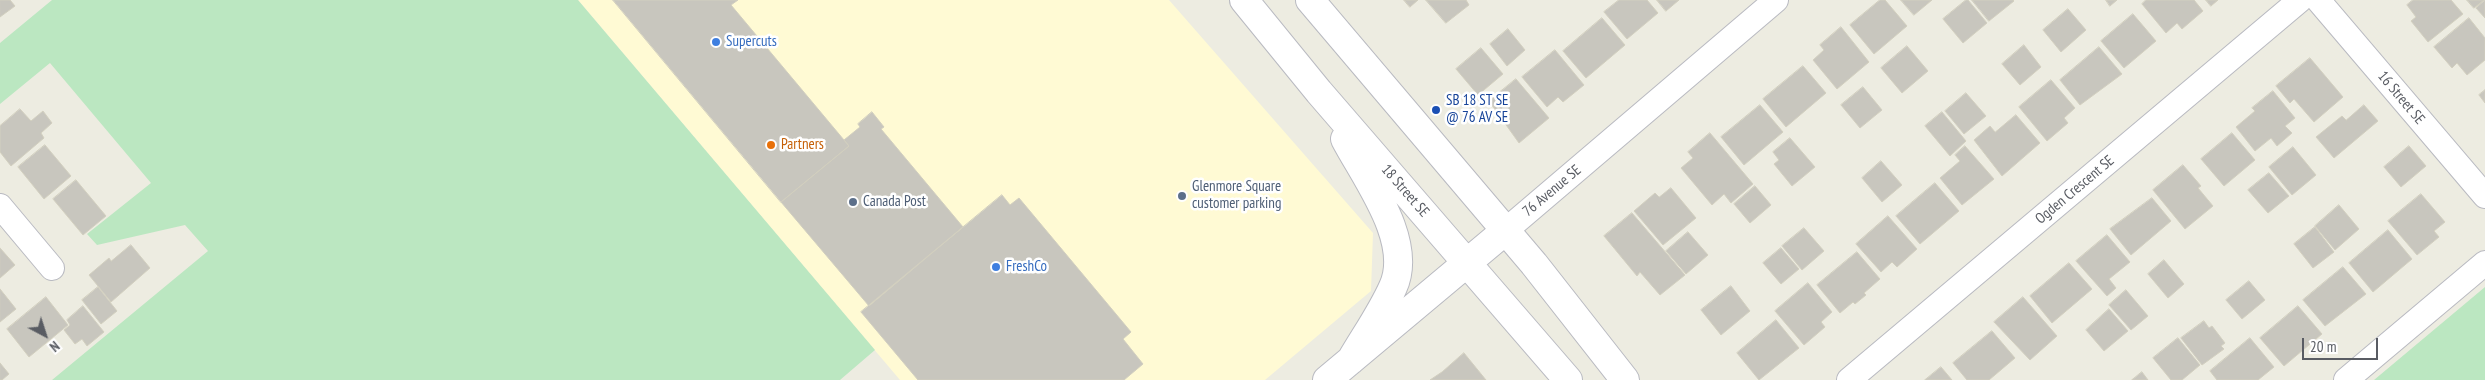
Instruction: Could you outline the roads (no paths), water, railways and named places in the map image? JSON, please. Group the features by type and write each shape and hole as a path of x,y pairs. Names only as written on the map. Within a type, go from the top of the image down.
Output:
{"street":[{"name":"18 Street SE","path":"1244,0 1319,92 1568,380"},
{"path":"1310,0 1506,231 1625,380"},
{"name":"76 Avenue SE","path":"1327,380 1506,231 1776,0"},
{"name":"Ogden Crescent SE","path":"1849,380 2300,0"},
{"name":"16 Street SE","path":"2318,0 2485,196"},
{"path":"1319,92 1384,211 1394,233 1400,256 1394,286 1351,360"},
{"path":"0,206 52,268"},
{"path":"2346,380 2485,263"}],"place":[{"name":"Supercuts","path":"716,42"},
{"name":"SB 18 ST SE @ 76 AV SE","path":"1436,110"},
{"name":"Partners","path":"771,145"},
{"name":"Glenmore Square customer parking","path":"1182,196"},
{"name":"Canada Post","path":"853,202"},
{"name":"FreshCo","path":"996,267"}]}
